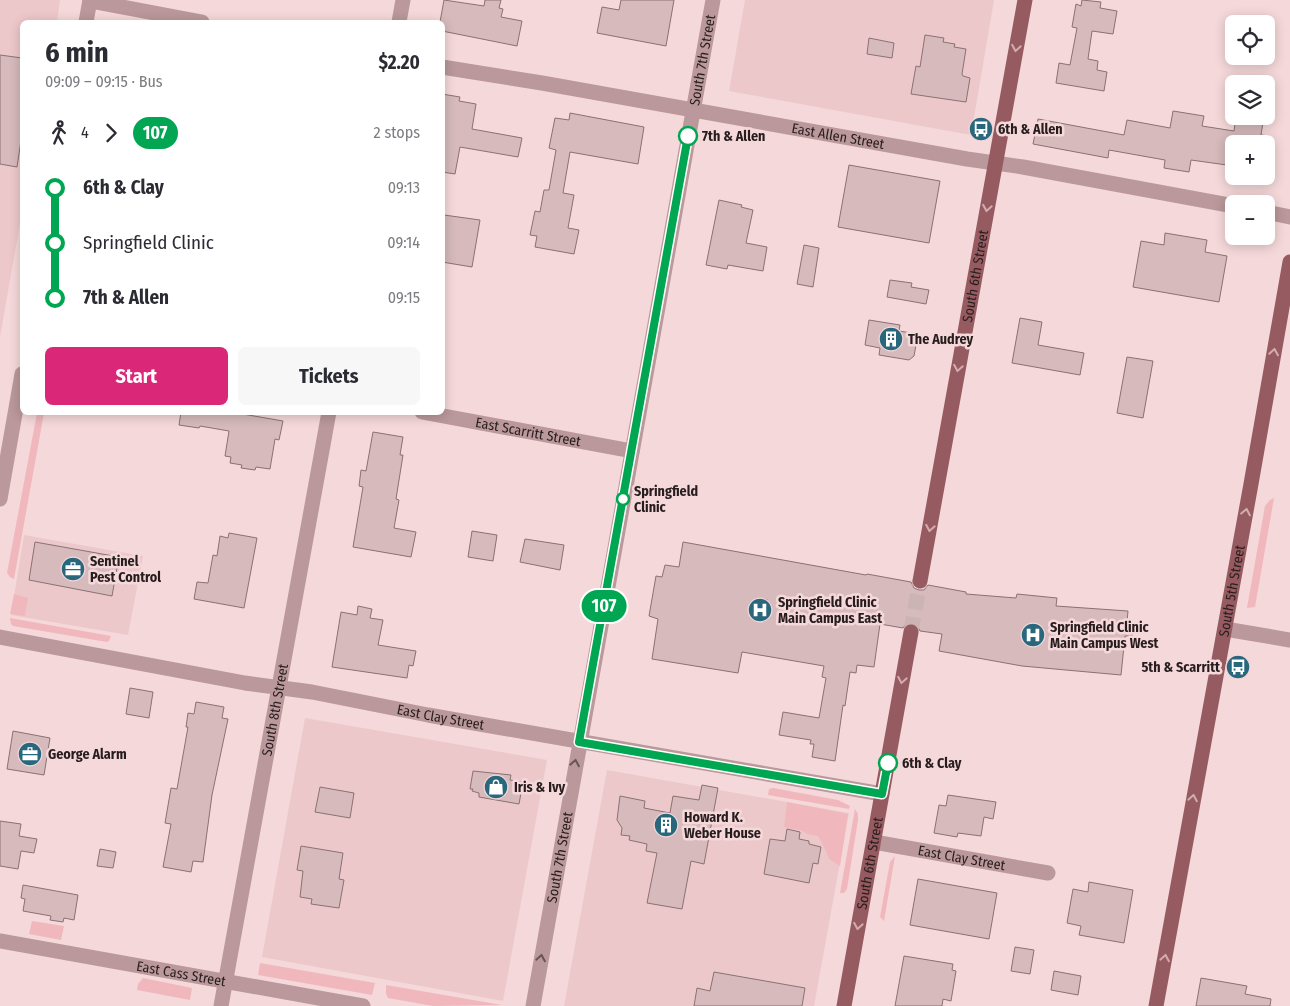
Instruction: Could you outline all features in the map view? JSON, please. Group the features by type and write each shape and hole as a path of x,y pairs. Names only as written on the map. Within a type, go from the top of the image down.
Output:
{"main road":[{"name":"South 6th Street","path":"920,581 1025,0"},
{"name":"South 5th Street","path":"1156,1006 1290,262"},
{"name":"South 6th Street","path":"844,1006 911,632"}],"street":[{"path":"398,20 403,0"},
{"name":"South 7th Street","path":"533,1006 713,0"},
{"path":"86,20 90,1 191,20"},
{"name":"East Allen Street","path":"445,68 1225,204"},
{"path":"1275,214 1290,216"},
{"path":"0,499 20,385"},
{"name":"South 8th Street","path":"221,1006 327,415"},
{"name":"East Scarritt Street","path":"438,415 632,451"},
{"path":"1225,629 1290,640"},
{"name":"East Clay Street","path":"0,637 245,683 312,692 579,742 882,794"},
{"name":"East Clay Street","path":"874,842 1048,873"},
{"name":"East Cass Street","path":"0,942 363,1006"}],"shaded area":[{"path":"0,0 60,0 57,20 20,20 20,223 0,337"},
{"path":"745,0 994,0 971,135 729,91"},
{"path":"37,415 44,415 14,579 7,573"},
{"path":"1274,498 1255,607 1247,608 1265,506"},
{"path":"24,535 143,556 128,635 11,615"},
{"path":"14,594 28,598 25,616 10,614"},
{"path":"10,618 111,636 107,642 13,626"},
{"path":"305,718 547,760 503,1001 262,957"},
{"path":"607,770 849,813 814,1006 564,1006"},
{"path":"773,788 838,800 850,806 849,809 768,795 769,789"},
{"path":"787,802 848,814 840,866 829,859 818,836 784,827"},
{"path":"855,809 858,814 858,820 847,889 844,893 840,893"},
{"path":"895,856 884,921 880,917 890,862"},
{"path":"32,921 64,926 61,940 29,934"},
{"path":"260,963 375,983 372,995 258,975"},
{"path":"143,978 192,988 190,1000 137,990 138,984"},
{"path":"386,985 502,1005 433,1006 388,998"}],"building":[{"path":"444,0 484,6 485,0 501,0 499,8 503,9 501,17 522,21 517,46 445,32 445,20 440,20"},
{"path":"621,0 674,0 666,46 597,33 602,7 619,10"},
{"path":"1082,0 1101,2 1100,8 1117,11 1113,34 1092,31 1088,59 1098,61 1097,70 1107,72 1104,91 1056,83 1059,63 1070,65 1077,28 1072,27 1076,4 1081,6"},
{"path":"925,35 944,38 943,42 955,44 954,47 966,49 962,74 970,78 966,102 911,94 916,66 920,67"},
{"path":"869,38 894,43 892,58 867,54"},
{"path":"0,55 20,58 20,147 17,167 0,164"},
{"path":"445,94 460,97 459,101 476,104 472,129 522,138 518,157 460,147 455,174 445,172"},
{"path":"1173,111 1204,116 1202,126 1234,131 1235,125 1263,125 1261,135 1225,135 1225,165 1191,160 1189,172 1164,168 1165,160 1109,150 1108,158 1033,144 1038,119 1124,135 1127,120 1170,128"},
{"path":"570,113 644,127 638,164 570,152 563,193 574,195 568,228 579,230 574,254 535,247 537,236 530,235 535,211 540,212 544,190 549,190 556,150 549,148 555,118 569,120"},
{"path":"849,165 940,181 929,243 838,227"},
{"path":"719,200 742,205 741,207 753,210 746,243 767,247 763,271 728,265 727,269 706,265"},
{"path":"445,215 480,220 472,267 445,262"},
{"path":"1165,233 1207,240 1205,252 1227,256 1219,302 1133,287 1141,241 1164,245"},
{"path":"804,245 819,248 813,287 797,284"},
{"path":"890,280 912,283 911,287 929,290 926,304 887,297"},
{"path":"1020,318 1042,322 1038,345 1084,353 1080,375 1012,363"},
{"name":"The Audrey","path":"869,320 900,325 899,331 918,334 914,356 909,360 879,355 880,348 865,345"},
{"path":"1127,357 1153,361 1143,418 1117,413"},
{"path":"181,415 248,415 283,421 279,440 275,439 270,469 256,467 255,470 241,468 242,465 230,463 231,457 225,456 229,431 200,426 199,428 179,425"},
{"path":"373,432 403,437 400,455 403,455 396,499 399,500 394,528 416,532 411,557 353,547 363,487 359,486 361,470 366,471"},
{"path":"472,531 497,535 493,561 468,557"},
{"path":"229,533 257,538 244,608 194,599 197,582 208,583 213,555 217,556 220,536 228,538"},
{"path":"525,539 564,545 560,570 520,562"},
{"path":"35,542 119,557 112,596 29,580"},
{"path":"683,542 911,582 914,588 919,590 924,590 928,585 966,592 966,594 1016,598 1017,594 1057,598 1056,606 1128,611 1127,622 1133,623 1132,636 1125,636 1121,675 1022,666 939,651 942,634 920,631 917,625 912,623 907,623 903,628 880,624 874,667 857,665 856,673 850,672 835,761 812,757 814,744 810,744 811,740 779,735 783,712 819,718 826,678 822,677 824,666 742,652 738,673 652,659 658,619 649,616 656,576 662,577 665,565 679,567"},
{"path":"358,606 372,609 370,618 383,620 378,645 416,651 413,666 409,665 407,678 332,667 341,612 357,615"},
{"path":"130,688 153,692 149,718 126,714"},
{"path":"196,702 224,707 222,718 228,719 212,795 203,862 193,861 191,872 163,867 171,824 165,823 171,788 177,789 188,727 186,727 188,713 194,714"},
{"path":"13,731 50,738 44,775 7,769"},
{"path":"473,771 511,775 510,780 523,782 519,804 479,797 479,793 470,789"},
{"name":"Howard K. Weber House","path":"702,785 718,788 704,864 691,861 682,909 647,903 657,853 646,851 647,844 629,840 630,836 621,835 622,828 617,820 620,796 645,801 644,808 670,813 673,796 699,800"},
{"path":"320,787 354,793 350,818 315,812"},
{"path":"948,795 996,802 993,819 984,817 981,836 958,833 957,837 934,833 939,805 946,806"},
{"path":"0,821 21,824 19,836 37,839 34,853 21,851 18,869 0,866"},
{"path":"787,829 800,832 799,839 809,841 809,844 821,847 818,864 813,863 809,883 764,874 770,839 785,841"},
{"path":"301,846 343,853 339,879 344,880 339,908 311,904 312,899 300,897 303,871 297,870"},
{"path":"100,849 116,852 113,868 97,866"},
{"path":"918,879 997,893 989,939 910,925"},
{"path":"1089,882 1133,890 1124,943 1079,935 1081,926 1067,923 1073,889 1088,892"},
{"path":"23,885 78,895 74,920 64,918 63,922 50,920 51,916 23,911 25,899 21,898"},
{"path":"1015,947 1034,950 1030,974 1011,971"},
{"path":"904,956 953,964 952,970 956,971 951,1001 943,999 942,1006 895,1006"},
{"path":"1054,971 1081,976 1078,995 1051,990"},
{"path":"714,972 805,988 802,1006 694,1006 697,988 710,991"},
{"path":"1201,978 1247,986 1245,994 1271,999 1270,1006 1196,1006"}],"tunnel":[{"path":"911,632 920,581"}],"bus line":[{"name":"107","path":"688,136 579,742 882,794 888,763"}],"place":[{"name":"6th & Allen","path":"981,129"},
{"name":"7th & Allen","path":"688,136"},
{"name":"The Audrey","path":"891,339"},
{"name":"Springfield Clinic","path":"623,499"},
{"name":"Sentinel Pest Control","path":"73,569"},
{"name":"Springfield Clinic Main Campus East","path":"760,610"},
{"name":"Springfield Clinic Main Campus West","path":"1033,635"},
{"name":"5th & Scarritt","path":"1238,667"},
{"name":"George Alarm","path":"30,754"},
{"name":"6th & Clay","path":"888,763"},
{"name":"Iris & Ivy","path":"496,787"},
{"name":"Howard K. Weber House","path":"666,825"}]}
